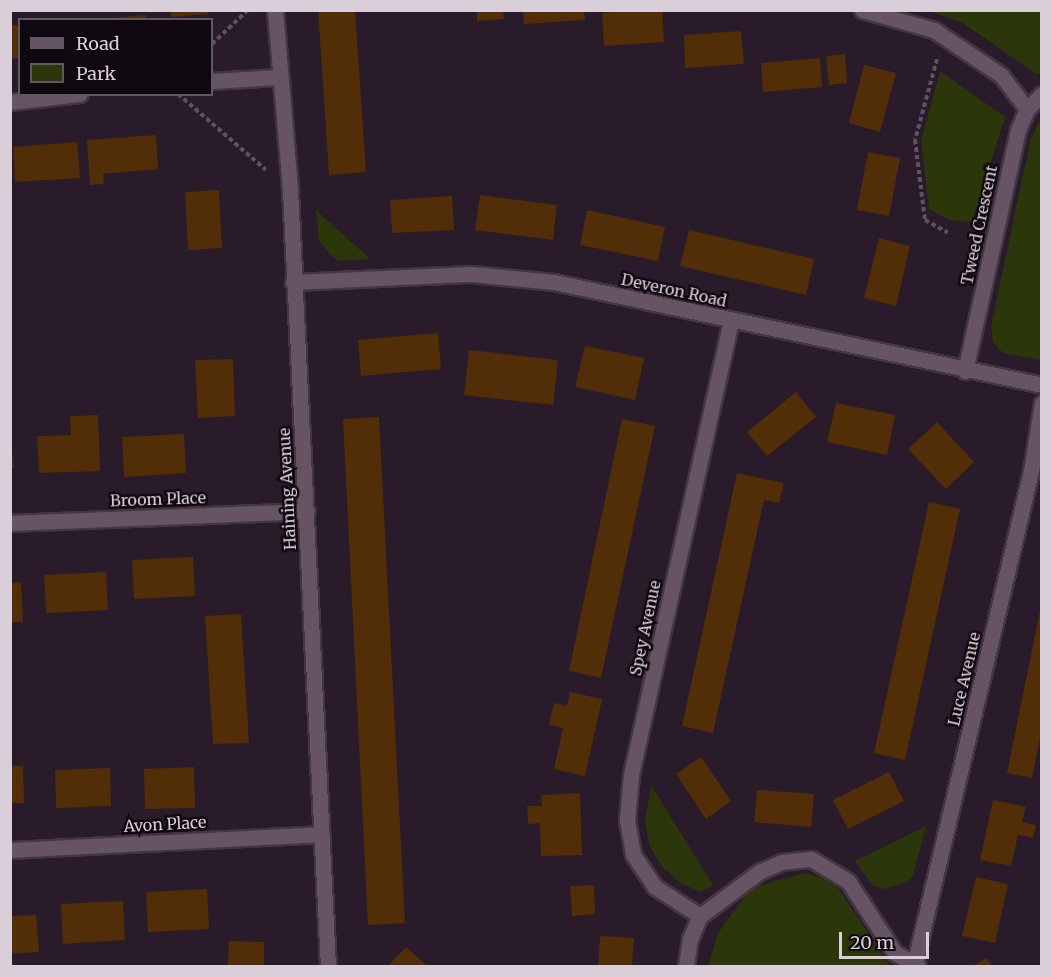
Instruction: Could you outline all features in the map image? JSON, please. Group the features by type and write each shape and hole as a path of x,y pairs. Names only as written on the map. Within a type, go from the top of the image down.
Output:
{"street":[{"name":"Haining Avenue","path":"275,10 278,77 290,190 328,966"},
{"path":"862,10 934,30 1001,75 1027,109"},
{"path":"213,81 278,77"},
{"name":"Tweed Crescent","path":"965,371 1018,130 1027,109 1041,94"},
{"path":"10,102 62,96"},
{"name":"Deveron Road","path":"293,282 472,274 554,282 965,371 1041,385"},
{"name":"Spey Avenue","path":"700,916 655,887 633,854 627,821 630,775 731,321"},
{"name":"Luce Avenue","path":"917,964 1031,471 1041,403"},
{"name":"Broom Place","path":"10,523 307,511"},
{"name":"Avon Place","path":"10,850 322,834"},
{"path":"686,966 690,939 700,916 759,872 781,862 811,859 848,881 895,953 917,964"}],"path":[{"path":"213,43 248,10"},
{"path":"947,64 938,58 935,62 915,140 925,220 948,233"},
{"path":"180,96 290,190"}],"green space":[{"path":"929,11 1041,11 1041,73 1036,74 963,23"},
{"path":"940,71 1005,117 972,222 949,220 929,209 921,141"},
{"path":"1041,119 1041,360 1003,353 993,342 991,326 1031,138"},
{"path":"316,210 370,259 338,261 329,253 319,240"},
{"path":"651,785 713,885 701,892 682,884 664,869 650,847 645,822"},
{"path":"926,826 913,875 907,882 885,889 873,886 855,861"},
{"path":"805,873 827,879 839,889 890,966 708,966 718,933 746,895 761,885"}],"building":[{"path":"171,10 208,10 208,14 171,17"},
{"path":"318,10 355,10 366,172 329,175"},
{"path":"477,10 503,10 504,19 477,21"},
{"path":"523,10 584,10 585,20 524,24"},
{"path":"662,10 664,42 604,46 602,13"},
{"path":"146,15 147,18 112,18"},
{"path":"10,25 18,25 18,58 10,59"},
{"path":"741,31 744,64 685,68 684,35"},
{"path":"845,54 847,83 829,85 826,56"},
{"path":"820,58 822,87 763,92 761,63"},
{"path":"864,65 896,73 880,132 849,123"},
{"path":"156,135 158,169 103,174 104,184 90,185 87,140"},
{"path":"77,142 80,178 15,182 13,147"},
{"path":"868,152 900,158 889,216 857,210"},
{"path":"219,190 222,248 188,250 185,192"},
{"path":"480,195 557,205 553,240 475,230"},
{"path":"452,196 454,230 392,233 390,200"},
{"path":"587,210 665,227 658,261 580,245"},
{"path":"689,230 814,259 806,295 680,266"},
{"path":"879,238 910,246 896,306 864,298"},
{"path":"438,333 441,369 361,376 358,340"},
{"path":"585,346 644,358 635,400 575,387"},
{"path":"469,350 558,360 553,405 464,395"},
{"path":"233,359 235,416 198,418 195,360"},
{"path":"796,392 816,417 767,456 747,432"},
{"path":"836,403 895,415 887,455 827,442"},
{"path":"98,415 100,471 39,473 37,436 71,435 70,416"},
{"path":"379,417 405,923 368,925 343,419"},
{"path":"622,419 655,426 601,678 569,671"},
{"path":"937,422 974,462 946,489 908,449"},
{"path":"10,434 14,468 10,468"},
{"path":"184,434 186,473 124,477 122,437"},
{"path":"737,473 784,483 779,503 764,500 713,733 682,726"},
{"path":"929,502 960,509 905,760 874,753"},
{"path":"193,557 195,596 134,599 132,560"},
{"path":"106,572 108,610 46,613 44,575"},
{"path":"21,582 23,622 10,622 10,583"},
{"path":"1040,611 1041,733 1032,778 1007,773"},
{"path":"241,614 249,743 213,744 205,616"},
{"path":"570,692 602,699 585,776 554,769 563,728 549,725 554,703 567,706"},
{"path":"701,757 731,801 706,819 676,774"},
{"path":"10,766 23,766 24,803 10,803"},
{"path":"194,767 195,808 145,809 144,769"},
{"path":"110,768 111,806 56,808 55,770"},
{"path":"889,772 904,801 848,829 833,800"},
{"path":"757,790 814,794 811,827 754,822"},
{"path":"580,793 582,855 541,856 540,823 528,824 527,806 542,806 541,795"},
{"path":"993,800 1026,807 1022,822 1036,825 1033,838 1018,835 1011,866 980,860"},
{"path":"976,877 1008,884 995,943 962,936"},
{"path":"594,885 595,914 572,916 570,886"},
{"path":"207,889 209,929 148,932 146,892"},
{"path":"123,901 125,940 63,944 61,904"},
{"path":"36,915 39,952 10,954 10,916"},
{"path":"600,936 634,938 632,966 598,966"},
{"path":"229,941 264,942 264,966 228,966"},
{"path":"406,947 425,964 428,966 388,966"},
{"path":"987,958 992,966 972,966"}]}
